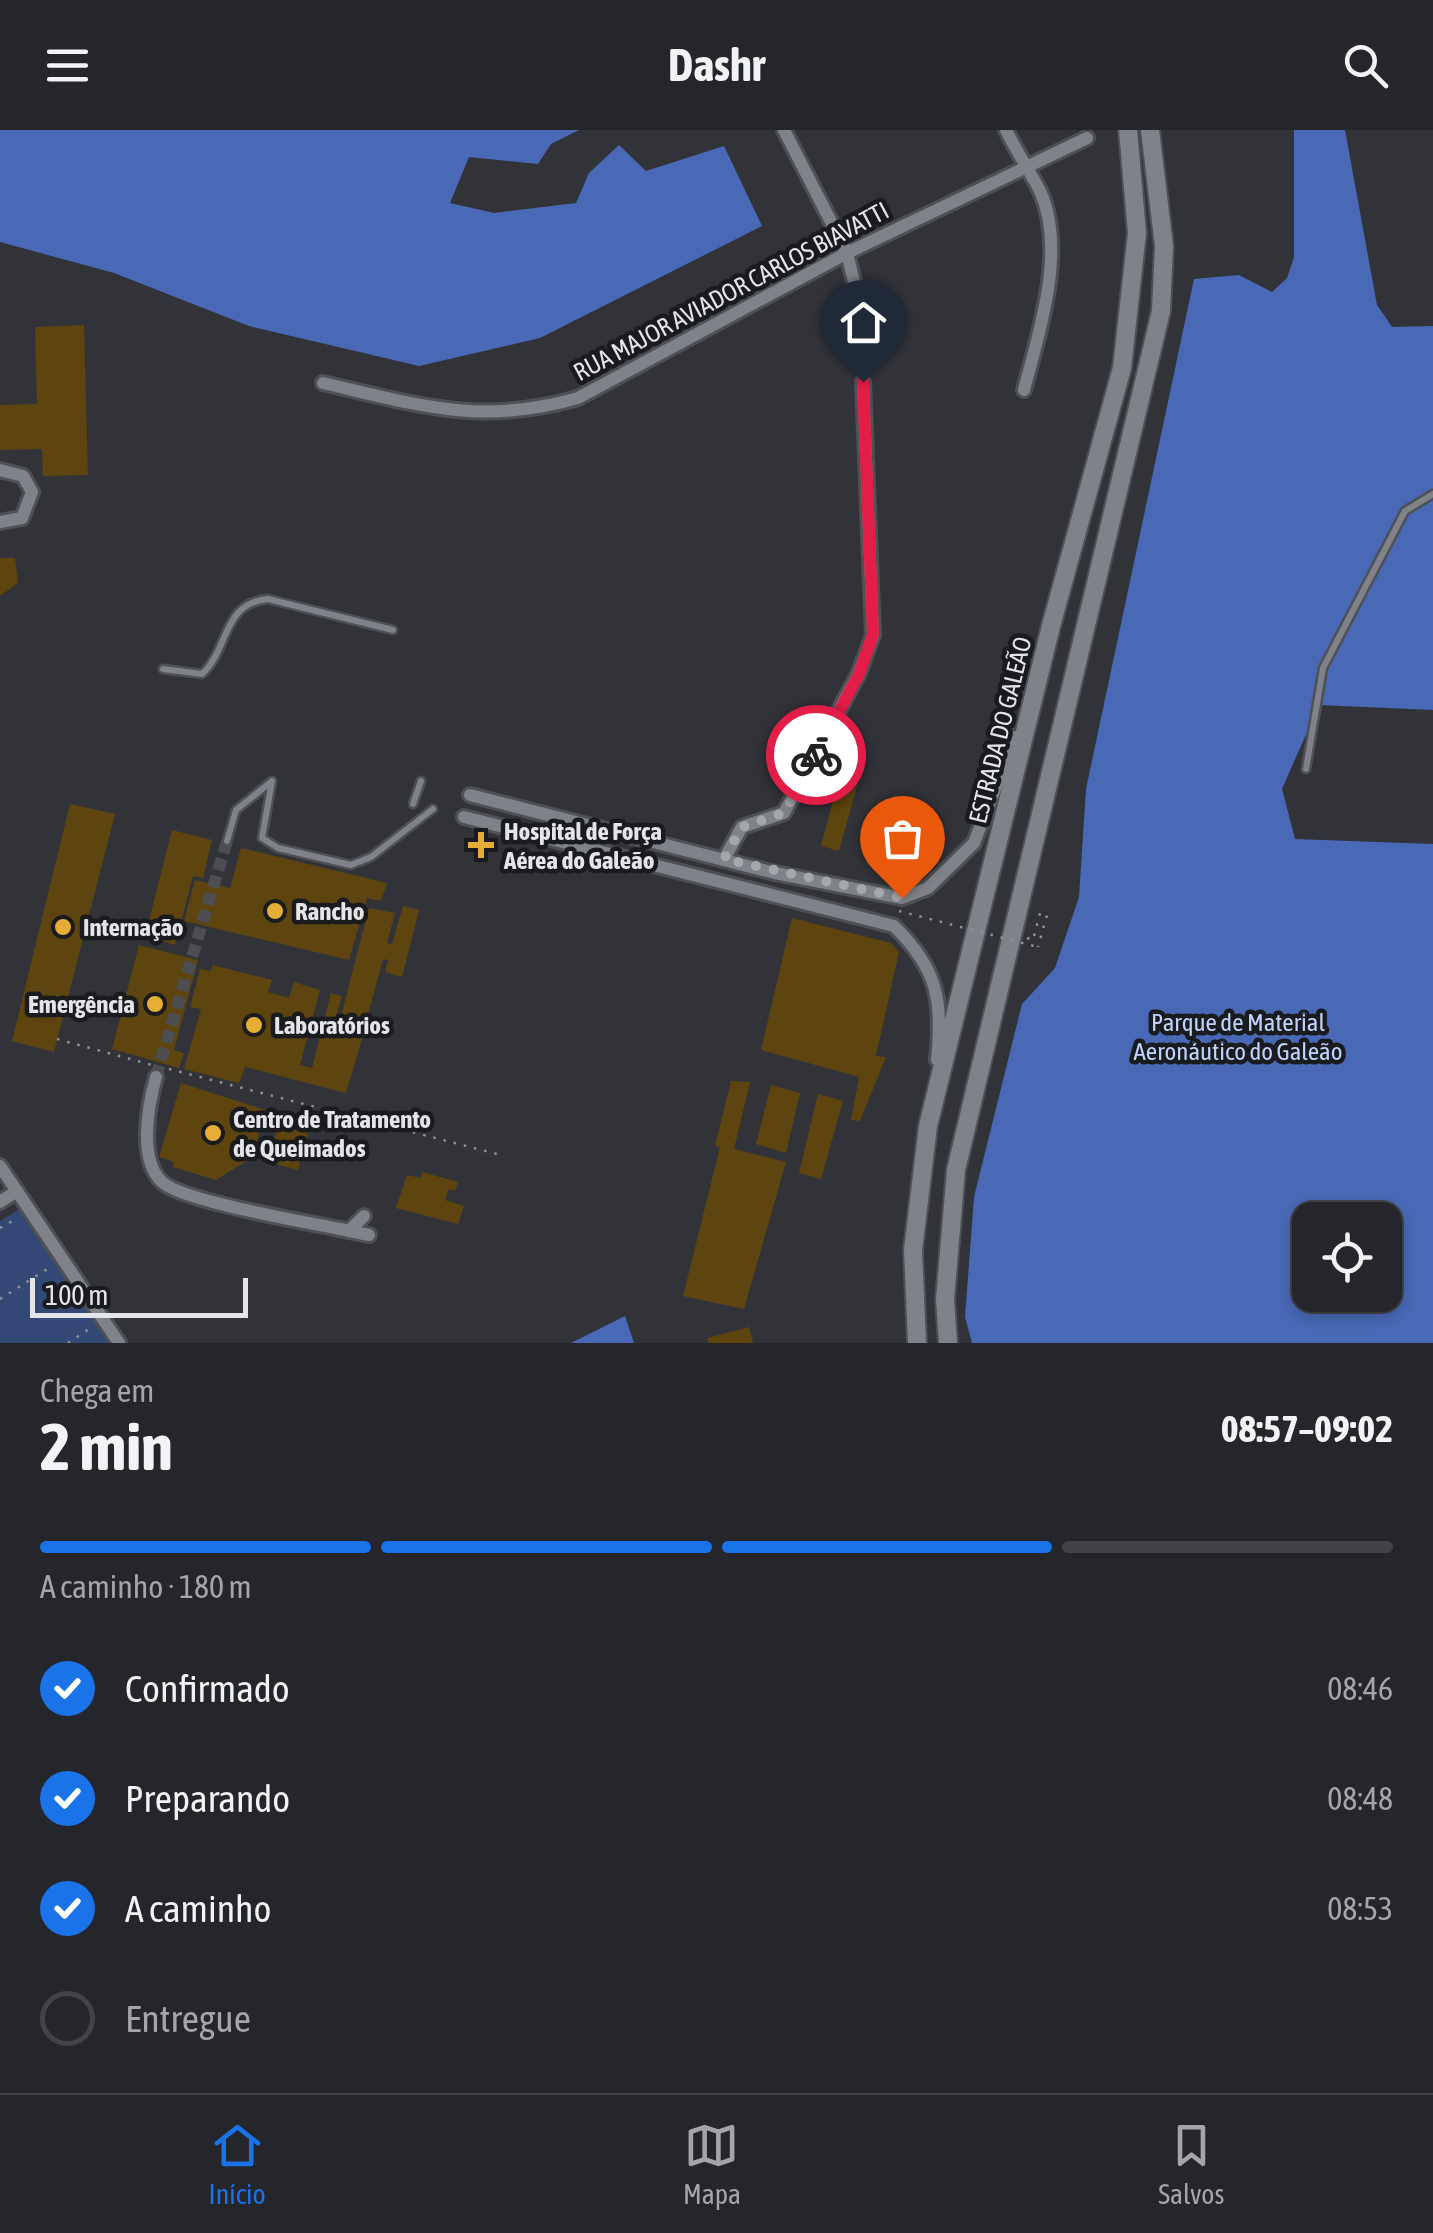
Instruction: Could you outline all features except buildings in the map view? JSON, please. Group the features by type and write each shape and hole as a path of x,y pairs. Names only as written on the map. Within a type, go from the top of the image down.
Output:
{"main road":[{"name":"ESTRADA DO GALEÃO","path":"917,1343 913,1250 922,1155 933,1102 1051,626 1122,368 1131,317 1137,234 1128,130"},
{"path":"948,1343 944,1299 956,1170 1161,311 1164,246 1150,130"}],"street":[{"path":"784,130 847,253 870,352"},
{"path":"1006,130 1041,194 1050,234 1038,336 1024,390"},
{"name":"RUA MAJOR AVIADOR CARLOS BIAVATTI","path":"323,383 470,414 542,408 578,398 847,253 1023,165 1087,138"},
{"path":"724,859 742,827 784,813 859,674 873,634 863,382"},
{"path":"0,470 24,476 32,502 22,518 0,522"},
{"path":"470,795 724,859 902,898 928,888 954,868 974,843 1004,775 1051,626"},
{"path":"464,817 894,926 925,963 942,1014 933,1102"},
{"path":"153,1071 150,1164 164,1184 198,1196 368,1234"},
{"path":"0,1166 119,1343"},
{"path":"0,1202 16,1191"},
{"path":"350,1231 364,1216"}],"lane":[{"path":"1306,769 1323,668 1405,511 1433,494"},
{"path":"163,669 202,674 215,663 236,612 249,601 268,599 393,630"},
{"path":"227,842 236,810 272,781 262,838 278,848 351,865 371,856 434,810"},
{"path":"413,804 421,781"}],"path":[{"path":"898,911 1038,948 1046,915 1040,914 1032,940"},
{"path":"57,1039 153,1071"},
{"path":"170,1069 497,1154"},
{"path":"0,1299 53,1266"},
{"path":"68,1343 96,1325"}],"shaded area":[{"path":"23,1207 113,1343 0,1343 0,1221"}],"green space":[{"path":"0,130 579,130 551,144 538,164 469,157 450,203 494,213 576,203 589,173 619,145 646,171 724,146 762,226 540,338 419,366 249,326 114,273 0,242"},
{"name":"Parque de Material Aeronáutico do Galeão","path":"1294,130 1345,130 1377,305 1392,327 1433,326 1433,710 1319,705 1282,789 1295,839 1433,844 1433,1343 972,1343 965,1317 974,1197 1022,1004 1055,968 1079,897 1086,789 1194,279 1239,275 1272,292 1287,278 1294,257"},
{"path":"625,1316 634,1343 571,1343"}],"tunnel":[{"path":"156,1077 227,841"}],"way so far":[{"path":"816,755 784,813 742,827 724,859 902,898"}],"place":[{"name":"Hospital de Força Aérea do Galeão","path":"481,845"},
{"name":"Rancho","path":"275,911"},
{"name":"Internação","path":"63,927"},
{"name":"Emergência","path":"155,1004"},
{"name":"Laboratórios","path":"254,1025"},
{"name":"Centro de Tratamento de Queimados","path":"213,1133"}],"route":[{"path":"816,755 859,674 873,634 863,382"}]}
